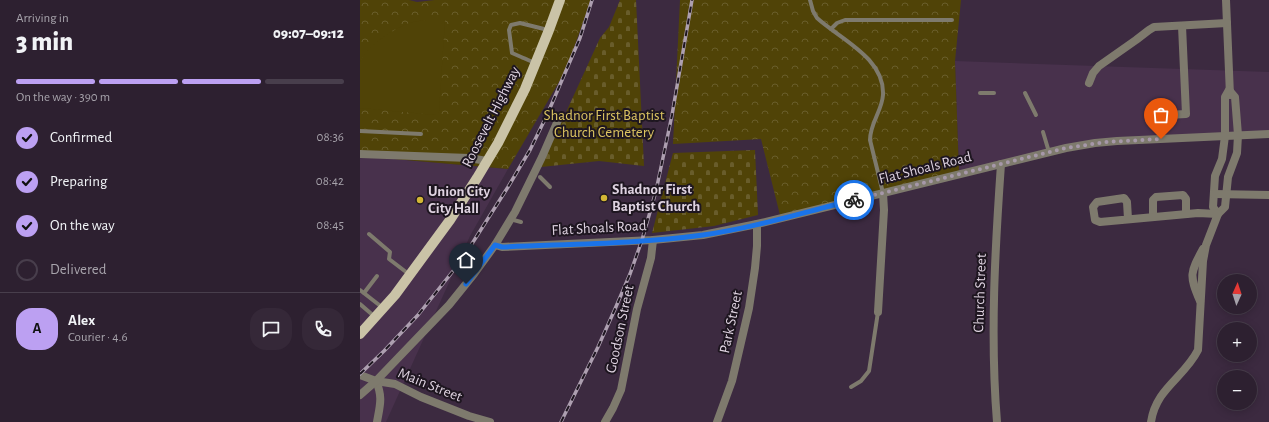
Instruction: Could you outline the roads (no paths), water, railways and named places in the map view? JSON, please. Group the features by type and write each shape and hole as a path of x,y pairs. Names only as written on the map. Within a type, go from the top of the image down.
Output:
{"main road":[{"name":"Roosevelt Highway","path":"360,334 395,295 450,220 498,143 536,63 560,0"}],"street":[{"path":"1151,422 1153,411 1159,398 1174,379 1193,360 1198,350 1203,261 1206,245 1218,214 1225,207 1228,177 1237,153 1238,135 1225,97 1229,90 1226,0"},
{"path":"1089,83 1093,73 1099,66 1154,27 1227,24"},
{"path":"1150,116 1186,114 1182,26"},
{"path":"1218,214 1213,207 1215,176 1222,159 1225,136 1231,115"},
{"path":"360,395 376,381 449,305 495,245 510,219 539,177 560,118"},
{"name":"Flat Shoals Road","path":"495,245 502,247 653,240 703,235 757,224 1049,152 1095,143 1269,134"},
{"path":"360,154 469,158 487,161"},
{"name":"Church Street","path":"996,422 993,378 994,289 1001,164"},
{"path":"878,312 884,210 883,193"},
{"path":"1214,194 1269,195"},
{"path":"1153,217 1153,200 1156,197 1183,195 1186,199 1186,214"},
{"path":"1128,219 1127,202 1124,198 1097,202 1093,207 1095,220 1100,222 1198,213 1218,214"},
{"name":"Park Street","path":"717,422 732,381 749,308 755,268 757,224"},
{"name":"Goodson Street","path":"605,422 621,390 637,309 651,258 653,240"},
{"name":"Main Street","path":"360,376 376,381 395,384 421,397 469,416 490,422"},
{"path":"376,381 380,390 381,400 377,422"}],"lane":[{"path":"810,0 817,18 860,51 868,59 880,76 883,86 883,97 872,126 870,140 883,193"},
{"path":"831,29 837,23 845,20 952,20"},
{"path":"536,63 512,53 509,30 511,25 520,23 549,30"},
{"path":"980,93 994,93"},
{"path":"1025,93 1036,115"},
{"path":"360,131 421,134"},
{"path":"1043,132 1049,152"},
{"path":"539,177 550,188"},
{"path":"510,219 521,222"},
{"path":"369,234 390,252 389,259 410,275"},
{"path":"377,276 362,291 383,308"},
{"path":"360,304 376,317"},
{"path":"851,387 861,382 869,371 878,312"}],"railway":[{"path":"360,374 418,315 461,261 508,187 530,150 547,115 580,38 592,0"},
{"path":"561,422 615,309 630,274 642,240 656,191 672,115 692,0"}],"place":[{"name":"Shadnor First Baptist Church","path":"604,198"},
{"name":"Union City City Hall","path":"420,200"}],"park label":[{"name":"Shadnor First Baptist Church Cemetery","path":"604,124"}]}
